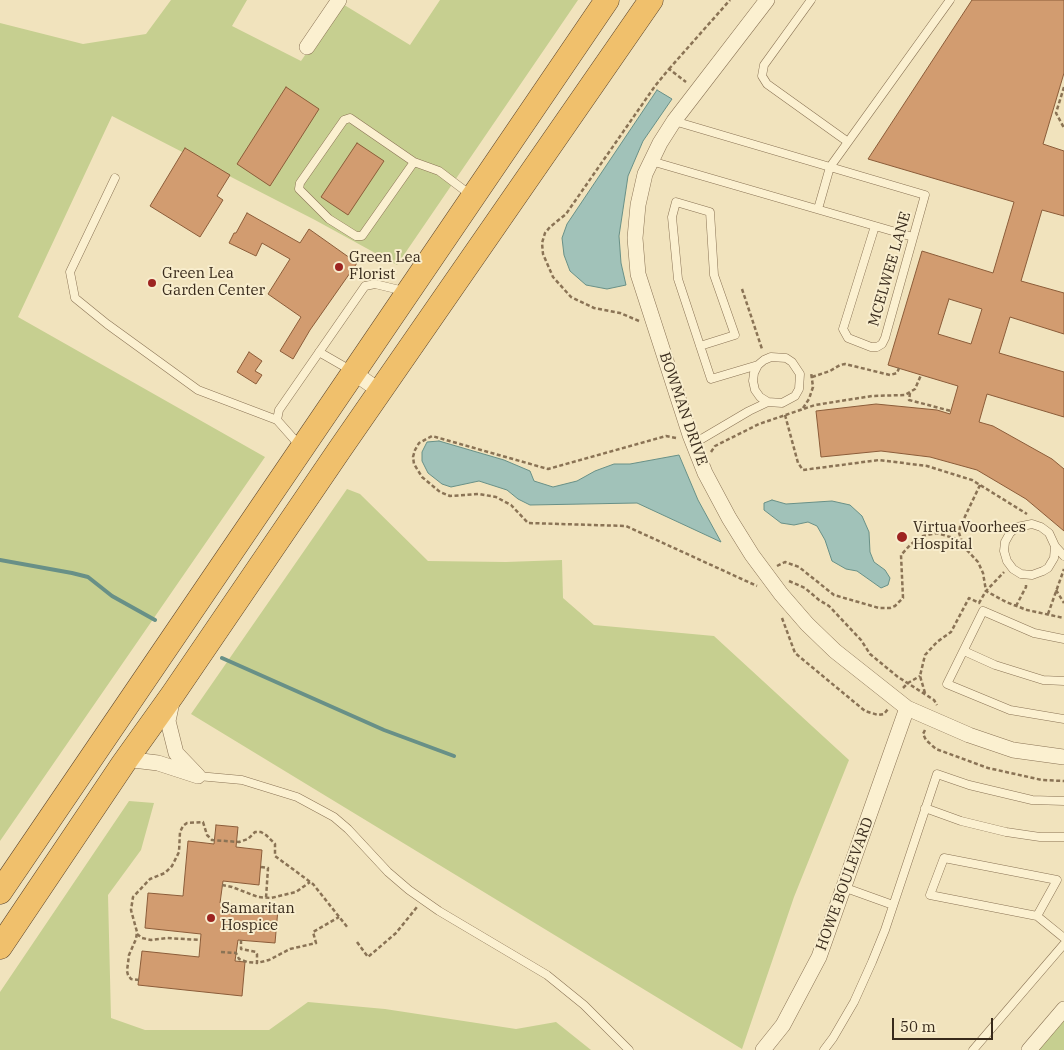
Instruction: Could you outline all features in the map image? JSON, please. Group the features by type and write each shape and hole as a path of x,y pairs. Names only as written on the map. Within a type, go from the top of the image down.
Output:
{"highway":[{"path":"0,892 607,0"},
{"path":"0,948 123,764 174,694 651,0"}],"street":[{"path":"307,47 339,0"},
{"name":"BOWMAN DRIVE","path":"766,0 674,121 651,160 645,174 638,205 635,238 638,274 656,330 686,442 705,473 728,518 752,555 781,594 807,624 835,651 901,703 931,718 968,735 1013,750 1064,757"},
{"path":"354,373 380,392"},
{"path":"174,694 168,721 176,753 198,776"},
{"name":"HOWE BOULEVARD","path":"763,1050 783,1025 818,957 843,887 901,703"},
{"path":"123,764 133,760 158,763 198,776"},
{"path":"1029,1050 1064,1009"}],"lane":[{"path":"811,0 764,65 762,76 767,84 848,142"},
{"path":"818,210 830,167 950,0"},
{"path":"414,162 362,236 356,236 328,219 300,189 300,183 344,120 350,118 414,162 439,171 473,197"},
{"name":"MCELWEE LANE","path":"651,160 875,226 843,329 848,338 871,347 877,347 882,344 926,195 674,121"},
{"path":"115,178 70,272 75,298 107,324 198,390 277,420 302,448"},
{"path":"700,346 735,336 714,275 710,212 676,202 672,217 678,279 700,346 711,379 758,365 771,357 778,356 792,362 800,374 799,389 795,396 782,403 775,404 760,398 755,390 753,381 754,372 758,365"},
{"path":"875,226 913,237"},
{"path":"277,420 279,410 365,286 375,284 409,292"},
{"path":"319,352 354,373"},
{"path":"686,442 768,402"},
{"path":"1055,546 1054,558 1048,568 1038,574 1026,575 1013,569 1005,556 1005,542 1014,530 1027,524 1041,527 1049,533 1055,546 1064,556"},
{"path":"1064,639 1034,633 983,611 947,684 1010,710 1064,719"},
{"path":"964,651 994,665 1043,680 1064,681"},
{"path":"824,1050 838,1031 854,1002 872,962 937,774 969,785 1032,800 1064,801"},
{"path":"198,776 242,780 297,797 334,817 348,829 388,872 409,890 547,975 584,1006 629,1050"},
{"path":"925,808 960,821 1006,832 1040,837 1064,837"},
{"path":"1037,916 1057,880 944,858 930,895 1037,916 1064,938"},
{"path":"843,887 893,905"},
{"path":"973,1050 1064,944"}],"path":[{"path":"656,330 620,313 594,308 571,297 554,277 543,254 542,243 550,227 566,214 655,86 730,0"},
{"path":"669,69 697,91"},
{"path":"1064,86 1056,113 1064,128"},
{"path":"812,377 845,364 890,375 897,373 899,368"},
{"path":"710,456 716,446 759,424 815,405 872,396 904,395 910,393 918,384 921,375"},
{"path":"910,393 909,400 951,411"},
{"path":"785,415 798,463 804,470 879,460 927,466 972,480 1027,514"},
{"path":"686,442 673,436 666,436 548,469 432,436 419,443 413,457 414,464 422,477 440,492 450,496 479,494 496,497 511,504 528,523 626,526 760,588 755,582"},
{"path":"925,694 920,676 925,655 936,642 951,632 969,598 979,603 986,591 983,573 978,562 960,540 960,527 980,485"},
{"path":"780,573 775,566 785,562 799,567 834,595 880,608 890,608 895,606 902,598 901,555 911,544 923,536 937,534 960,540"},
{"path":"1048,614 1064,569"},
{"path":"1016,606 1026,587 1026,575"},
{"path":"784,578 805,588 818,600 829,606 861,640 870,654 937,704 938,706 923,734 926,740 936,749 988,768 1042,780 1064,781"},
{"path":"1056,590 1064,603"},
{"path":"986,591 1016,606 1064,618"},
{"path":"780,614 795,653 865,711 878,715 884,714 901,703 908,683 920,676"},
{"path":"139,980 131,979 127,971 136,939 131,910 133,897 150,879 165,873 172,866 179,852 180,832 187,823 203,822 207,835 212,840 239,842 248,839 255,832 261,832 275,844 275,856 310,882 348,928"},
{"path":"261,867 268,868 266,898"},
{"path":"222,885 236,888 251,895 277,898 302,890 310,882"},
{"path":"357,942 368,957 396,933 422,899"},
{"path":"221,952 236,953 239,959 247,962 257,963 269,960 290,949 316,943 313,932 340,917"},
{"path":"136,934 151,940 166,938 200,940"},
{"path":"241,940 241,949 256,952 257,963"}],"green space":[{"path":"171,0 247,0 232,26 301,61 341,3 410,45 440,0 578,0 397,265 315,220 112,116 18,317 265,457 0,841 0,23 83,44 146,34"},
{"path":"347,489 360,494 428,561 506,562 562,560 563,598 594,625 714,636 849,760 794,897 742,1049 191,714"},
{"path":"129,801 154,803 141,850 108,895 111,1018 145,1030 269,1030 308,1002 385,1009 516,1029 556,1022 591,1050 0,1050 0,992"},
{"path":"1064,1009 1064,1050 1029,1050"}],"water":[{"path":"657,90 672,99 643,141 628,176 619,236 621,263 626,285 607,289 586,285 570,271 564,255 562,238 567,224"},
{"path":"439,441 504,460 530,471 534,481 553,487 577,481 595,471 614,464 630,464 679,455 698,500 721,542 637,503 530,505 518,499 507,490 479,481 451,487 442,484 428,473 422,461 422,452 427,442"},
{"path":"772,500 786,504 832,501 850,505 862,516 869,532 870,552 874,562 885,570 890,578 888,585 881,588 857,571 846,569 832,561 825,540 817,526 808,522 794,525 781,523 764,510 764,503"}],"building":[{"name":"Virtua Voorhees Hospital","path":"972,0 1064,0 1064,73 1043,144 1064,151 1064,216 1042,210 1021,281 1064,293 1064,334 1010,317 999,353 1064,372 1064,417 987,394 979,422 993,426 1052,459 1064,469 1064,531 1026,499 977,470 930,457 881,451 821,457 816,411 876,404 937,410 950,414 958,386 888,365 922,251 993,273 1014,202 868,159","holes":["949,299 982,309 971,344 938,334"]},
{"path":"286,87 319,109 270,186 237,164"},
{"path":"357,143 384,161 348,215 321,197"},
{"path":"185,148 230,175 217,196 223,200 200,237 150,206"},
{"path":"247,213 300,243 309,229 357,263 310,330 293,359 280,351 301,317 268,294 290,259 262,243 256,256 229,243"},
{"path":"249,352 262,361 255,371 262,375 256,384 237,372"},
{"name":"Samaritan Hospice","path":"216,825 238,827 236,847 262,850 259,885 223,881 220,903 278,909 275,943 238,940 235,961 245,962 242,996 138,985 142,951 199,957 201,934 145,928 148,893 183,896 188,841 214,844"}],"waterway":[{"path":"0,560 88,577 112,596 155,620"},
{"path":"222,658 384,730 454,756"}],"place":[{"name":"Green Lea Florist","path":"339,267"},
{"name":"Green Lea Garden Center","path":"152,283"},
{"name":"Virtua Voorhees Hospital","path":"902,537"},
{"name":"Samaritan Hospice","path":"211,918"}]}
